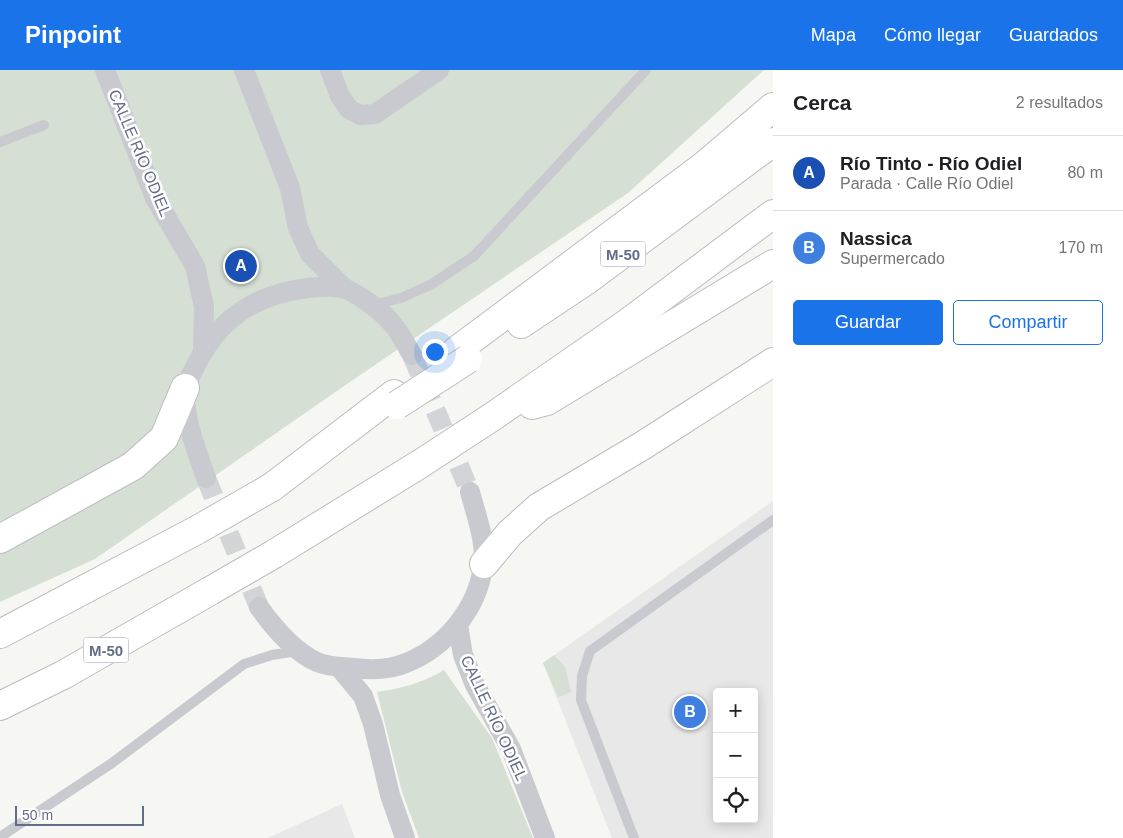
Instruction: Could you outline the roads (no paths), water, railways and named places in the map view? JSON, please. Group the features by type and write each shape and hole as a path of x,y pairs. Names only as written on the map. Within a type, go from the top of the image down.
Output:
{"highway":[{"path":"462,355 705,165 773,107"},
{"name":"M-50","path":"0,634 197,530 272,487 462,355 587,280 773,142"},
{"name":"M-50","path":"0,706 63,675 274,554 494,416 626,324 773,214"},
{"path":"494,416 547,401 773,264"},
{"path":"484,564 510,533 539,507 642,446 773,362"},
{"path":"642,446 773,378"},
{"path":"0,538 133,466 164,438 185,388"}],"street":[{"name":"CALLE RÍO ODIEL","path":"106,70 155,198 195,266 204,307 203,349"},
{"path":"244,70 290,188 298,228 310,254 345,289 370,305 394,325 412,355"},
{"path":"330,70 349,109 360,115 375,114 438,70"},
{"path":"206,478 192,438 185,388 203,349 219,329 238,312 259,301 294,290 318,287 345,289"},
{"path":"259,608 275,629 317,662 339,667 373,670 406,664 436,647 458,625 479,587 484,564 480,529 470,492"},
{"name":"CALLE RÍO ODIEL","path":"458,625 463,655 475,685 511,748 545,838"},
{"path":"339,667 362,696 365,703 373,724 390,795 406,838"}],"lane":[{"path":"370,305 401,298 430,285 474,256 646,70"},
{"path":"0,142 44,124"},
{"path":"634,838 581,700 582,676 590,651 773,520"},
{"path":"0,837 112,763 244,664 272,655 300,650"}],"tunnel":[{"path":"412,355 470,492"},
{"path":"206,478 259,607"}],"place":[{"name":"Río Tinto - Río Odiel","path":"241,266"},
{"name":"Nassica","path":"690,712"}]}
